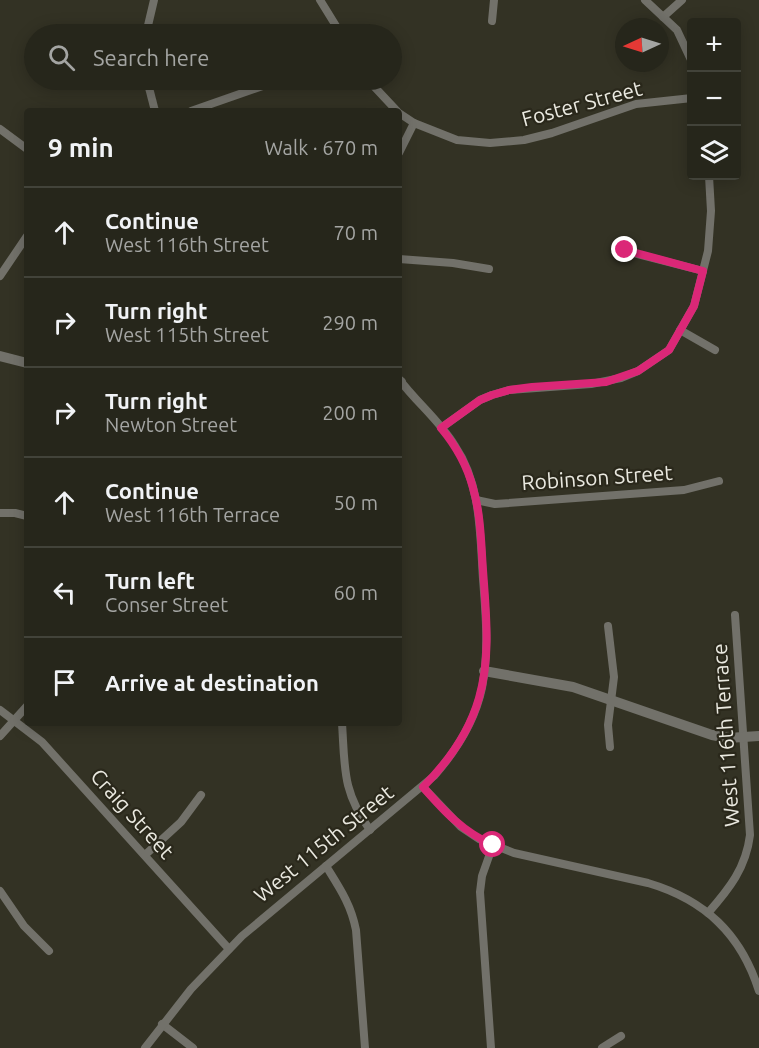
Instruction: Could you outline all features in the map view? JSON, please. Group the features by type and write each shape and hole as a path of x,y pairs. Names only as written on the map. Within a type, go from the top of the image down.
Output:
{"street":[{"path":"148,24 154,0"},
{"path":"320,0 334,24"},
{"path":"492,21 494,0"},
{"path":"645,0 677,30 687,51"},
{"path":"663,17 682,0"},
{"path":"150,90 154,108"},
{"path":"207,108 254,90"},
{"path":"377,90 394,108"},
{"name":"Foster Street","path":"414,123 457,140 490,143 524,140 552,133 636,104 687,99"},
{"path":"402,115 414,123 402,147"},
{"path":"0,129 24,146"},
{"path":"441,428 480,400 509,390 591,384 621,378 638,371 669,350 694,306 708,251 709,180"},
{"path":"0,276 24,240"},
{"path":"625,250 703,271"},
{"path":"402,259 453,263 489,269"},
{"path":"680,330 715,350"},
{"path":"0,356 24,362"},
{"name":"West 115th Street","path":"144,1048 191,988 263,917 423,787 443,765 470,723 482,688 487,632 480,523 476,500 456,446 402,384"},
{"name":"Robinson Street","path":"476,500 495,504 656,493 684,490 719,481"},
{"path":"0,513 24,515"},
{"name":"West 116th Terrace","path":"708,913 735,881 749,844 750,822 735,615"},
{"path":"608,626 614,677 608,725 610,747"},
{"path":"484,671 573,687 712,735 728,738 759,736"},
{"path":"0,736 24,709"},
{"name":"Craig Street","path":"0,710 42,742 229,949"},
{"path":"342,726 347,786 352,801 370,830"},
{"path":"423,787 461,827 493,845 514,853 668,889 697,904 722,925 735,941 746,958 758,986"},
{"path":"145,855 181,822 201,795"},
{"path":"491,1048 480,892 482,876 493,845"},
{"path":"326,866 347,899 355,923 365,1048"},
{"path":"0,891 24,926 49,951"},
{"path":"162,1024 193,1048"},
{"path":"602,1048 621,1036"}],"route":[{"path":"493,845 461,827 423,787 457,746 470,723 482,688 486,654 487,632 480,523 476,500 456,446 441,428 480,400 492,395 532,387 606,382 638,371 669,350 694,306 703,271 625,250"}]}
